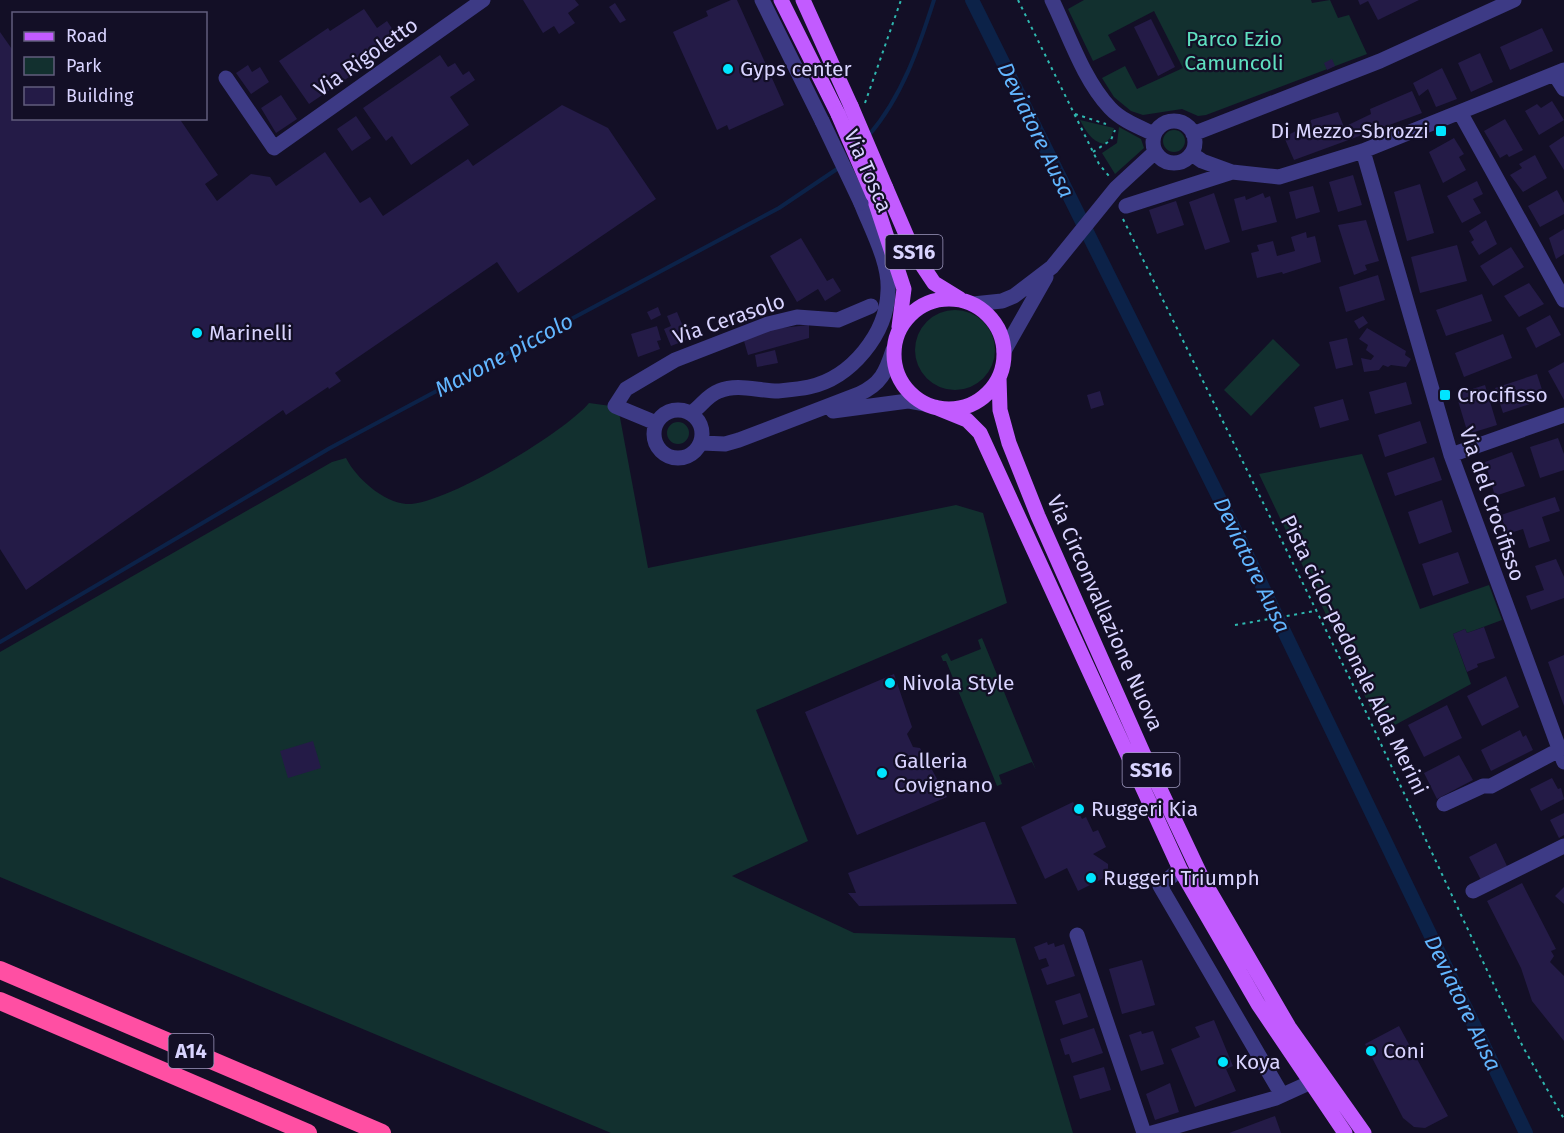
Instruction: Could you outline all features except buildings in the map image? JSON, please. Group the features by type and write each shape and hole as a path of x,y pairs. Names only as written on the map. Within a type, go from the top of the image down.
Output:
{"highway":[{"name":"A14","path":"0,970 382,1133"},
{"name":"A14","path":"0,1001 308,1133"}],"main road":[{"name":"SS16","path":"781,0 851,108"},
{"name":"SS16","path":"803,0 851,108 874,196 904,289 899,330 893,350 894,361 901,382 915,398 930,405"},
{"name":"SS16","path":"874,196 934,283 968,302 995,323 1004,351 999,378"},
{"name":"SS16","path":"899,330 912,312 921,306 941,299 968,302"},
{"path":"930,405 967,406 986,395 999,378"},
{"name":"Via Circonvallazione Nuova","path":"999,378 1000,410 1009,442 1038,516 1198,868 1249,963 1289,1027 1364,1133"},
{"name":"Via Circonvallazione Nuova","path":"930,405 967,420 980,433 1180,869 1258,1004 1309,1083 1345,1133"}],"street":[{"name":"Via Tosca","path":"691,413 700,407 707,397 719,390 732,387 777,391 810,386 831,379 852,366 883,317 889,290 874,196 822,121 762,0"},
{"path":"1052,0 1088,75 1110,108 1135,126 1154,134"},
{"path":"1193,134 1380,61 1514,0"},
{"name":"Via Rigoletto","path":"226,78 274,148 479,1"},
{"path":"1192,154 1202,161 1232,172 1279,177 1363,151 1461,114 1559,73 1564,89"},
{"path":"1461,114 1564,300"},
{"path":"1177,121 1190,128 1193,134 1195,141 1192,154 1176,163 1164,160 1155,152 1154,134 1163,123 1177,121"},
{"name":"Via del Crocifisso","path":"1363,151 1451,455 1562,756"},
{"path":"1004,351 1053,267 1112,181 1155,152"},
{"path":"1126,206 1232,172"},
{"path":"968,302 1002,301 1014,296 1053,267"},
{"name":"Via Cerasolo","path":"656,423 615,406 626,389 675,360 768,324 796,317 838,320 871,306"},
{"path":"702,443 725,444 812,414 873,387 884,376 893,350"},
{"path":"812,414 908,401 930,405"},
{"path":"675,410 691,413 703,429 702,443 698,450 684,458 669,457 657,446 654,439 656,423 661,417 675,410"},
{"path":"1451,455 1564,415"},
{"path":"1444,804 1483,786 1491,786 1562,756"},
{"path":"1473,891 1564,846"},
{"path":"1180,869 1160,886 1282,1095"},
{"path":"1077,935 1144,1133"},
{"path":"1152,1133 1282,1095 1309,1083"}],"path":[{"path":"851,108 901,0"},
{"path":"1018,0 1093,152 1112,181"},
{"path":"1075,114 1091,122 1116,125 1111,140 1093,152"},
{"name":"Pista ciclo-pedonale Alda Merini","path":"1126,206 1120,213 1358,695 1523,1047 1564,1119"},
{"path":"1235,625 1316,611"}],"green space":[{"name":"Parco Ezio Camuncoli","path":"1084,0 1311,0 1312,3 1330,0 1338,18 1349,15 1367,54 1206,115 1198,116 1182,109 1143,115 1131,111 1114,97 1102,78 1125,66 1137,89 1183,68 1154,11 1108,35 1116,50 1093,61 1068,9"},
{"path":"1080,120 1114,128 1111,137 1104,144 1096,141"},
{"path":"1119,127 1141,139 1144,148 1115,174 1102,153 1117,143"},
{"path":"1174,130 1184,137 1185,141 1178,151 1174,152 1164,145 1163,141 1170,131"},
{"path":"947,310 963,310 984,321 995,342 995,358 984,379 963,390 947,390 933,384 921,372 915,358 915,342 921,328 933,316"},
{"path":"1273,339 1300,365 1251,416 1224,390"},
{"path":"589,403 618,407 648,568 956,505 983,513 1007,603 756,710 808,841 732,876 854,933 1015,938 1073,1133 611,1133 0,877 0,652 332,462 346,458 363,481 388,499 406,504 424,501 474,481 503,465 556,431"},
{"path":"678,422 686,425 689,433 686,441 678,444 670,441 667,433 670,425"},
{"path":"1362,454 1420,609 1489,585 1502,620 1467,633 1465,629 1453,634 1471,684 1382,732 1259,474"},
{"path":"982,638 1036,770 1032,762 999,775 1002,784 997,786 946,661 943,661 941,656 947,653 951,661 981,649 978,640"}],"waterway":[{"name":"Mavone piccolo","path":"869,135 900,88 916,53 934,0"},
{"name":"Deviatore Ausa","path":"972,0 1238,536 1526,1133"},
{"name":"Mavone piccolo","path":"0,642 330,448 779,208 840,167"}],"place":[{"name":"Gyps center","path":"728,69"},
{"name":"Di Mezzo-Sbrozzi","path":"1441,131"},
{"name":"Marinelli","path":"197,333"},
{"name":"Crocifisso","path":"1445,395"},
{"name":"Nivola Style","path":"890,683"},
{"name":"Galleria Covignano","path":"882,773"},
{"name":"Ruggeri Kia","path":"1079,809"},
{"name":"Ruggeri Triumph","path":"1091,878"},
{"name":"Coni","path":"1371,1051"},
{"name":"Koya","path":"1223,1062"}]}
